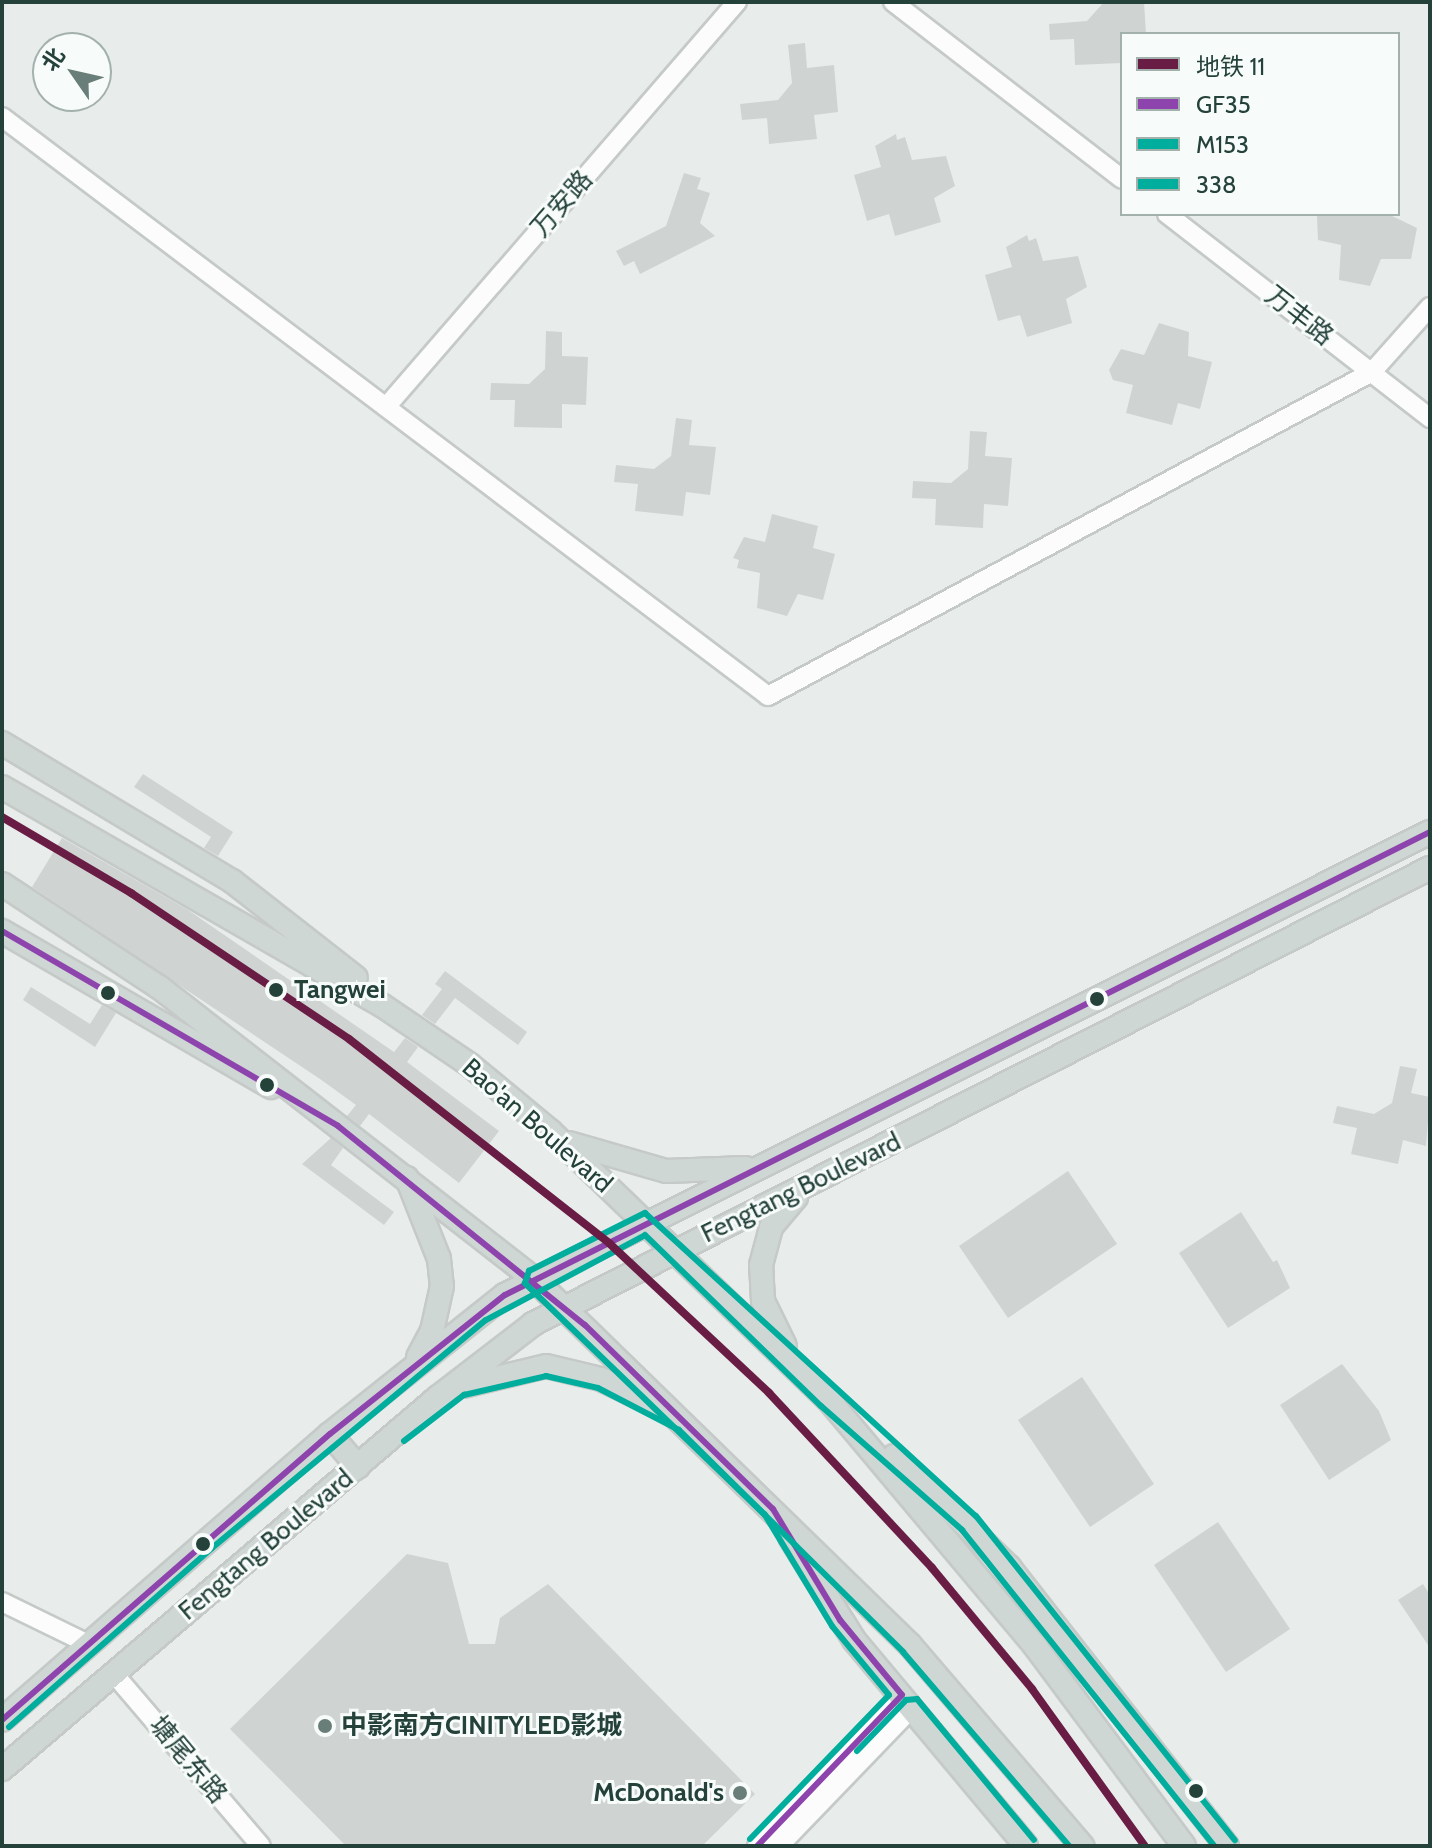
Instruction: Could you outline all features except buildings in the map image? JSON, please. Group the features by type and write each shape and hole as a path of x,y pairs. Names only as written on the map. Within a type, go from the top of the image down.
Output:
{"main road":[{"path":"2,743 232,881 429,1036"},
{"name":"Bao'an Boulevard","path":"2,787 429,1036 550,1131 828,1399 1035,1646 1184,1846"},
{"name":"Fengtang Boulevard","path":"2,1720 330,1434 480,1312 534,1279 1430,832"},
{"name":"Fengtang Boulevard","path":"2,1769 437,1398 563,1305 811,1185 1430,868"},
{"path":"2,884 159,987 534,1279 685,1422 920,1656 1082,1846"},
{"path":"2,931 338,1126"},
{"path":"550,1131 604,1157 666,1171 717,1172 770,1161"},
{"path":"407,1178 439,1259 442,1286 432,1331 408,1371"},
{"path":"798,1368 763,1301 762,1257 775,1220 811,1185"},
{"path":"437,1398 484,1377 546,1366 601,1379 685,1422"},
{"path":"828,1399 969,1523 1009,1567 1227,1846"},
{"path":"330,1434 358,1467"},
{"path":"773,1509 840,1620 1026,1846"}],"street":[{"name":"万安路","path":"386,407 737,2"},
{"path":"893,2 1120,177"},
{"path":"2,117 768,696 1372,372 1430,307"},
{"name":"万丰路","path":"1170,216 1430,418"},
{"path":"2,1602 88,1644"},
{"name":"塘尾东路","path":"114,1674 261,1846"},
{"path":"757,1846 907,1702"},
{"path":"779,1846 907,1702"}],"metro line":[{"name":"11","path":"2,817 131,893 349,1039 610,1244 769,1393 932,1568 1032,1689 1145,1846"}],"transit line":[{"name":"GF35","path":"2,1720 330,1434 505,1295 1430,832"},
{"name":"GF35","path":"2,931 338,1126 585,1325 773,1509 840,1620 902,1695 757,1846"},
{"name":"338","path":"750,1839 889,1695 832,1626 765,1515 525,1283 529,1271 645,1213 976,1516 1235,1840"},
{"name":"M153","path":"9,1727 212,1548 486,1320 645,1235 821,1406 962,1530 1214,1846"},
{"name":"M153","path":"404,1441 464,1395 546,1376 598,1388 679,1430 903,1652 1069,1846"},
{"name":"338","path":"857,1751 906,1700 917,1699 1034,1840"}],"place":[{"name":"Tangwei","path":"276,990"},
{"name":"中影南方CINITYLED影城","path":"325,1726"},
{"name":"McDonald's","path":"740,1793"}]}
